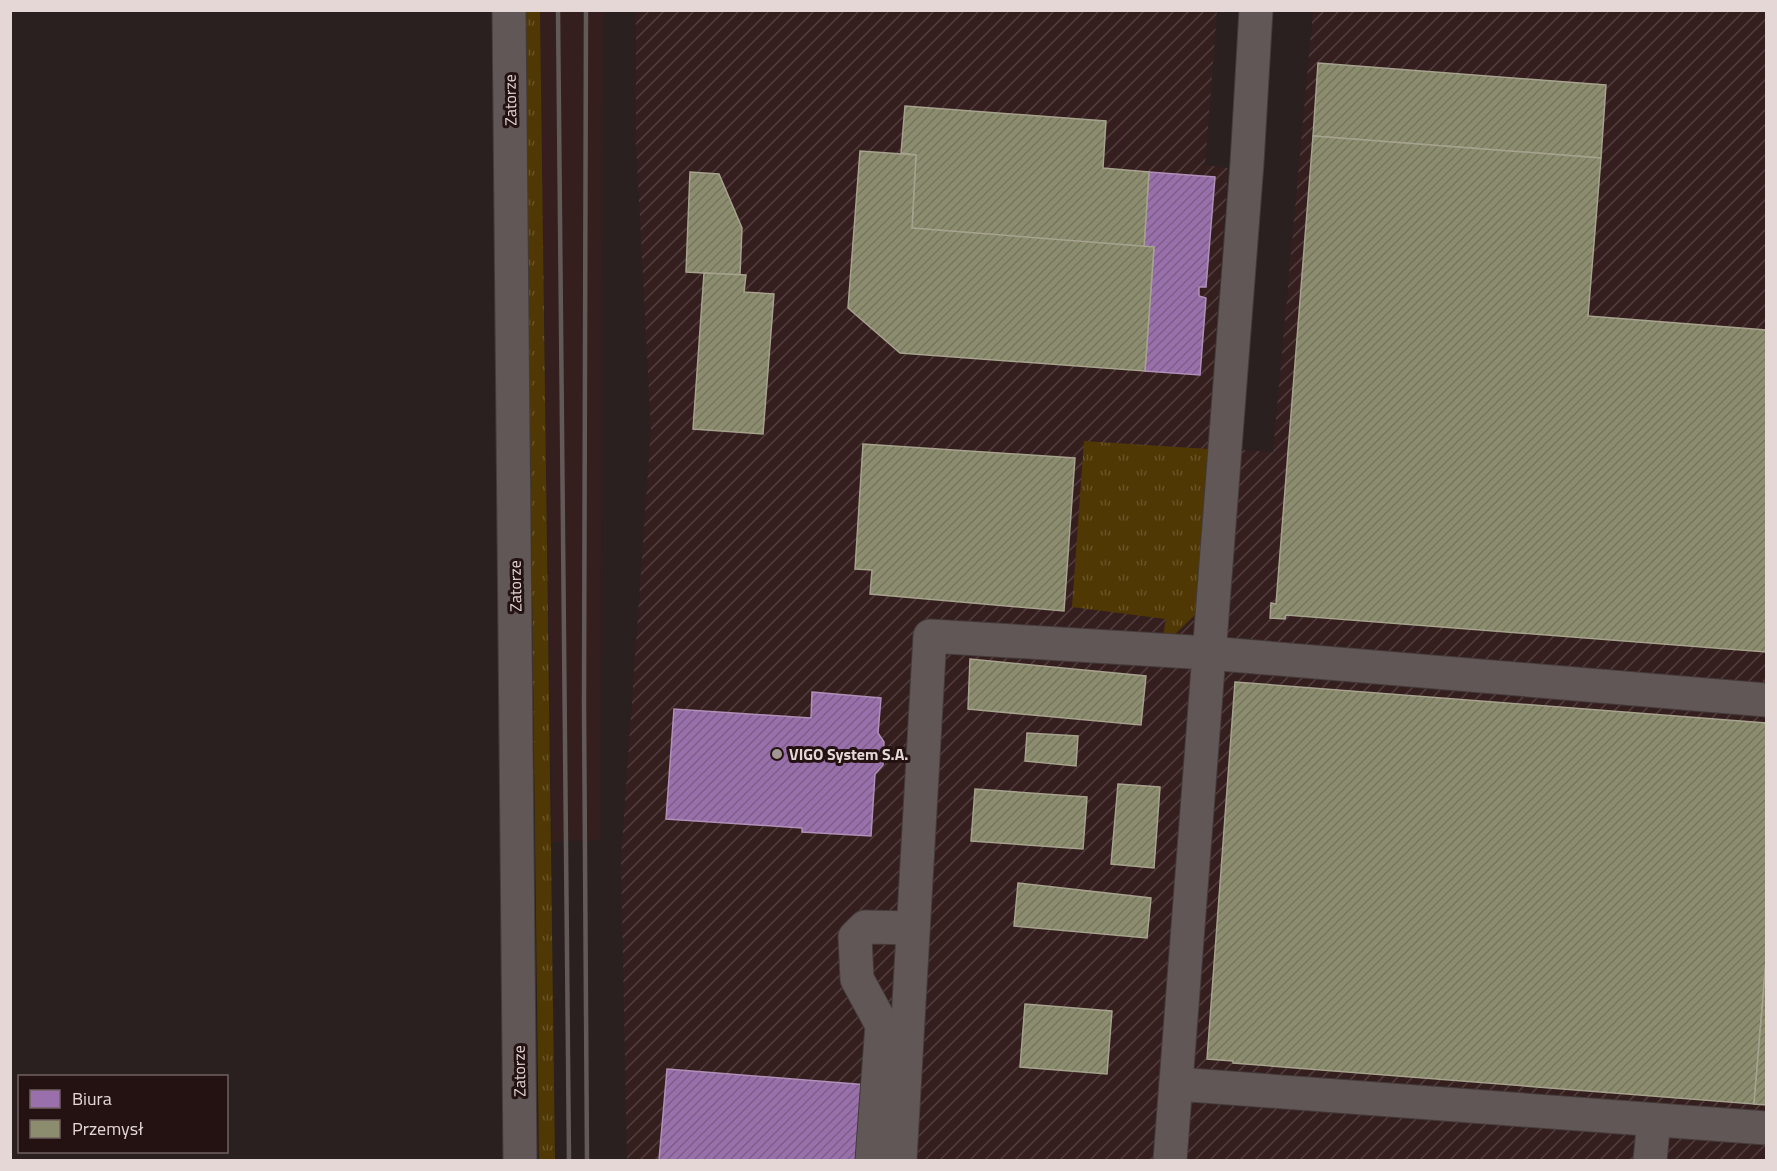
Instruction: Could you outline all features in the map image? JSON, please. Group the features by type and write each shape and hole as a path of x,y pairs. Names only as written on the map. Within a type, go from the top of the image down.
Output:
{"street":[{"name":"Zatorze","path":"509,10 520,1161"},
{"path":"1170,1161 1247,163 1256,10"},
{"path":"900,1161 930,636 1209,653 1767,700"},
{"path":"872,1161 882,1025 857,979 855,937 865,927 913,928"},
{"path":"1176,1084 1767,1128"},
{"path":"1650,1161 1654,1119"}],"shaded area":[{"path":"540,11 603,11 600,840 552,842"},
{"path":"636,11 1217,11 1205,165 1228,168 1208,448 1273,452 1313,11 1766,11 1766,1160 627,1160 621,859 651,429 636,143"}],"green space":[{"path":"525,11 540,11 555,1160 539,1160"},
{"path":"1084,441 1208,449 1196,614 1174,635 1163,635 1166,619 1072,607"}],"building: Biura":[{"path":"1149,172 1215,177 1206,287 1199,287 1199,296 1206,298 1200,375 1145,371 1154,247 1144,247"},
{"name":"VIGO System S.A.","path":"812,692 881,698 878,733 884,742 883,765 875,774 871,836 802,832 802,828 666,819 674,709 811,718"},
{"path":"667,1069 868,1085 861,1160 659,1160"}],"building: Przemysł":[{"path":"1318,63 1606,85 1601,158 1313,136"},
{"path":"905,106 1106,121 1103,168 1149,172 1144,247 912,228 916,155 901,153"},
{"path":"1313,136 1601,158 1588,316 1766,330 1766,652 1286,615 1285,619 1270,618 1271,603 1276,604"},
{"path":"860,151 916,155 912,228 1154,247 1145,371 900,353 848,308"},
{"path":"690,172 719,174 742,228 740,275 686,272"},
{"path":"704,273 746,275 744,292 774,294 763,434 693,429"},
{"path":"863,444 1075,458 1064,611 870,594 872,570 855,569"},
{"path":"970,659 1146,676 1141,725 968,709"},
{"path":"1235,682 1766,723 1766,961 1754,1104 1233,1063 1233,1061 1207,1059"},
{"path":"1027,733 1078,736 1076,766 1025,761"},
{"path":"1118,784 1160,787 1154,868 1111,864"},
{"path":"975,789 1087,797 1083,849 971,841"},
{"path":"1018,883 1151,898 1147,938 1014,926"},
{"path":"1766,961 1766,1105 1754,1104"},
{"path":"1025,1004 1112,1011 1107,1074 1020,1067"}],"railway":[{"path":"558,10 569,1160"},
{"path":"586,10 584,704 587,1160"}],"place":[{"name":"VIGO System S.A.","path":"777,754"}]}
